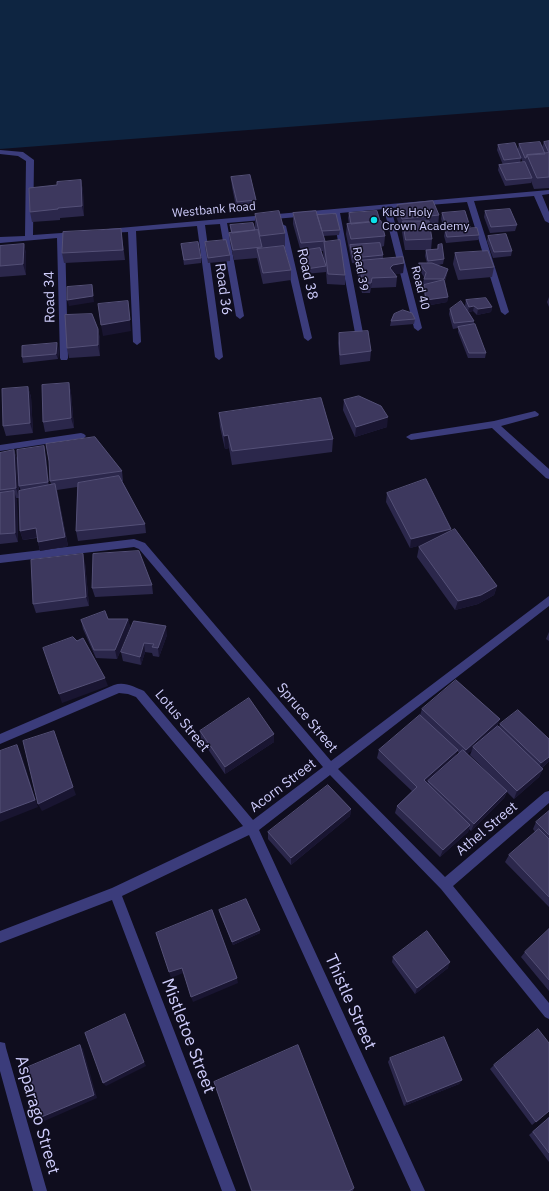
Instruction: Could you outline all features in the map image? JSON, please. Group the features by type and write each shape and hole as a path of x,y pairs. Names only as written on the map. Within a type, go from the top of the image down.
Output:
{"street":[{"path":"0,152 16,153 29,159 29,238"},
{"name":"Westbank Road","path":"100,232 549,192"},
{"path":"537,193 549,221"},
{"path":"470,199 505,312"},
{"name":"Road 40","path":"387,207 418,328"},
{"name":"Road 39","path":"336,211 359,333"},
{"name":"Road 38","path":"280,216 308,338"},
{"path":"223,222 240,316"},
{"name":"Road 36","path":"201,224 219,357"},
{"path":"132,229 137,342"},
{"path":"0,240 85,233"},
{"name":"Road 34","path":"61,235 64,358"},
{"path":"411,437 494,424 535,414"},
{"path":"494,424 549,475"},
{"path":"0,448 81,436"},
{"name":"Spruce Street","path":"0,559 134,543 139,544 331,769 445,885 549,1013"},
{"name":"Acorn Street","path":"0,937 114,893 252,828 331,769 549,600"},
{"name":"Lotus Street","path":"0,739 118,688 129,689 140,694 252,828"},
{"name":"Athel Street","path":"445,885 549,796"},
{"name":"Thistle Street","path":"252,828 418,1191"},
{"name":"Mistletoe Street","path":"114,893 229,1191"},
{"name":"Asparago Street","path":"0,1048 40,1191"}],"water":[{"path":"0,0 549,0 549,107 0,149"}],"building":[{"path":"549,141 549,153 544,142"},
{"path":"540,142 545,154 527,155 525,158 519,144"},
{"path":"515,143 521,158 504,160 498,145"},
{"path":"549,153 549,177 537,178 527,155"},
{"path":"525,162 532,178 506,180 499,165"},
{"path":"250,175 256,200 237,202 231,177"},
{"path":"81,180 82,206 30,212 29,188 57,185 57,182"},
{"path":"433,201 439,215 402,219 397,205"},
{"path":"510,209 517,225 491,227 485,211"},
{"path":"279,211 285,233 260,236 255,214"},
{"path":"316,211 325,241 301,243 293,213"},
{"path":"377,211 380,221 351,224 349,213"},
{"path":"465,211 470,227 447,229 442,213"},
{"path":"336,214 340,230 322,231 317,215"},
{"path":"381,221 385,236 351,239 347,224"},
{"path":"403,221 429,221 432,239 406,240"},
{"path":"253,223 255,230 232,233 230,225"},
{"path":"477,228 479,235 447,237 445,230"},
{"path":"121,229 123,250 62,253 63,232"},
{"path":"258,230 262,247 233,250 229,233"},
{"path":"506,234 512,251 494,252 488,236"},
{"path":"226,240 230,255 208,258 205,242"},
{"path":"340,240 345,275 328,274 324,242"},
{"path":"198,242 201,258 184,260 181,244"},
{"path":"380,243 383,255 353,258 350,245"},
{"path":"24,244 23,264 0,266 0,246"},
{"path":"442,244 444,259 428,261 426,250 438,249 438,245"},
{"path":"284,246 291,270 263,273 257,249"},
{"path":"320,248 326,266 306,269 301,251"},
{"path":"488,251 494,267 460,270 455,253"},
{"path":"403,257 404,263 393,265 390,268 397,277 372,278 371,283 363,283 358,261"},
{"path":"419,263 432,263 448,269 444,279 424,279 426,273"},
{"path":"444,280 448,297 426,300 424,285"},
{"path":"92,285 93,296 67,300 67,287"},
{"path":"486,298 492,307 478,309 474,306 469,307 466,300"},
{"path":"128,301 130,320 101,325 98,304"},
{"path":"461,301 474,321 454,323 450,309"},
{"path":"403,310 412,313 415,319 391,321 394,314"},
{"path":"92,314 98,329 98,345 67,348 65,315"},
{"path":"475,324 486,353 469,353 458,327"},
{"path":"368,331 371,351 340,355 339,333"},
{"path":"57,343 56,354 22,357 22,346"},
{"path":"69,383 71,418 43,422 42,385"},
{"path":"28,387 30,423 3,426 2,389"},
{"path":"359,396 381,406 388,417 356,427 344,400"},
{"path":"321,398 333,439 232,451 228,435 224,436 219,413"},
{"path":"95,437 122,471 50,481 46,444"},
{"path":"44,446 48,482 19,486 17,450"},
{"path":"14,450 16,488 0,490 0,453"},
{"path":"119,476 145,524 76,531 78,483"},
{"path":"426,479 451,529 411,539 387,493"},
{"path":"55,484 65,537 38,542 36,528 20,531 19,491"},
{"path":"14,491 15,533 0,534 0,493"},
{"path":"455,529 497,586 481,595 458,601 419,547"},
{"path":"139,551 152,585 92,588 93,554"},
{"path":"83,554 86,597 33,604 31,560"},
{"path":"105,611 108,619 128,619 115,650 94,650 81,620"},
{"path":"134,621 166,626 158,648 152,647 154,644 144,643 140,657 121,652"},
{"path":"73,637 77,641 83,638 105,678 59,694 43,648"},
{"path":"456,680 500,719 466,750 422,709"},
{"path":"249,698 274,734 225,767 200,731"},
{"path":"518,710 549,739 549,757 541,763 500,724"},
{"path":"420,715 458,750 424,780 470,825 443,850 397,806 417,787 379,750"},
{"path":"498,726 543,769 517,791 473,747"},
{"path":"54,731 73,787 38,804 23,741"},
{"path":"17,745 35,800 0,813 0,751"},
{"path":"463,750 507,791 474,824 428,781"},
{"path":"328,785 351,809 291,858 268,832"},
{"path":"549,811 549,835 536,822"},
{"path":"539,829 549,839 549,897 509,855"},
{"path":"246,899 260,930 232,942 219,910"},
{"path":"212,910 237,978 191,997 182,968 169,972 156,933"},
{"path":"549,929 549,980 525,952"},
{"path":"427,931 450,962 417,988 393,957"},
{"path":"125,1014 144,1062 103,1083 85,1033"},
{"path":"538,1029 549,1043 549,1111 536,1122 494,1065"},
{"path":"444,1037 462,1080 407,1102 390,1058"},
{"path":"80,1045 94,1095 39,1118 26,1068"},
{"path":"298,1045 354,1188 349,1191 252,1191 214,1082"},
{"path":"549,1118 549,1153 533,1132"}],"place":[{"name":"Kids Holy Crown Academy","path":"374,220"}]}
